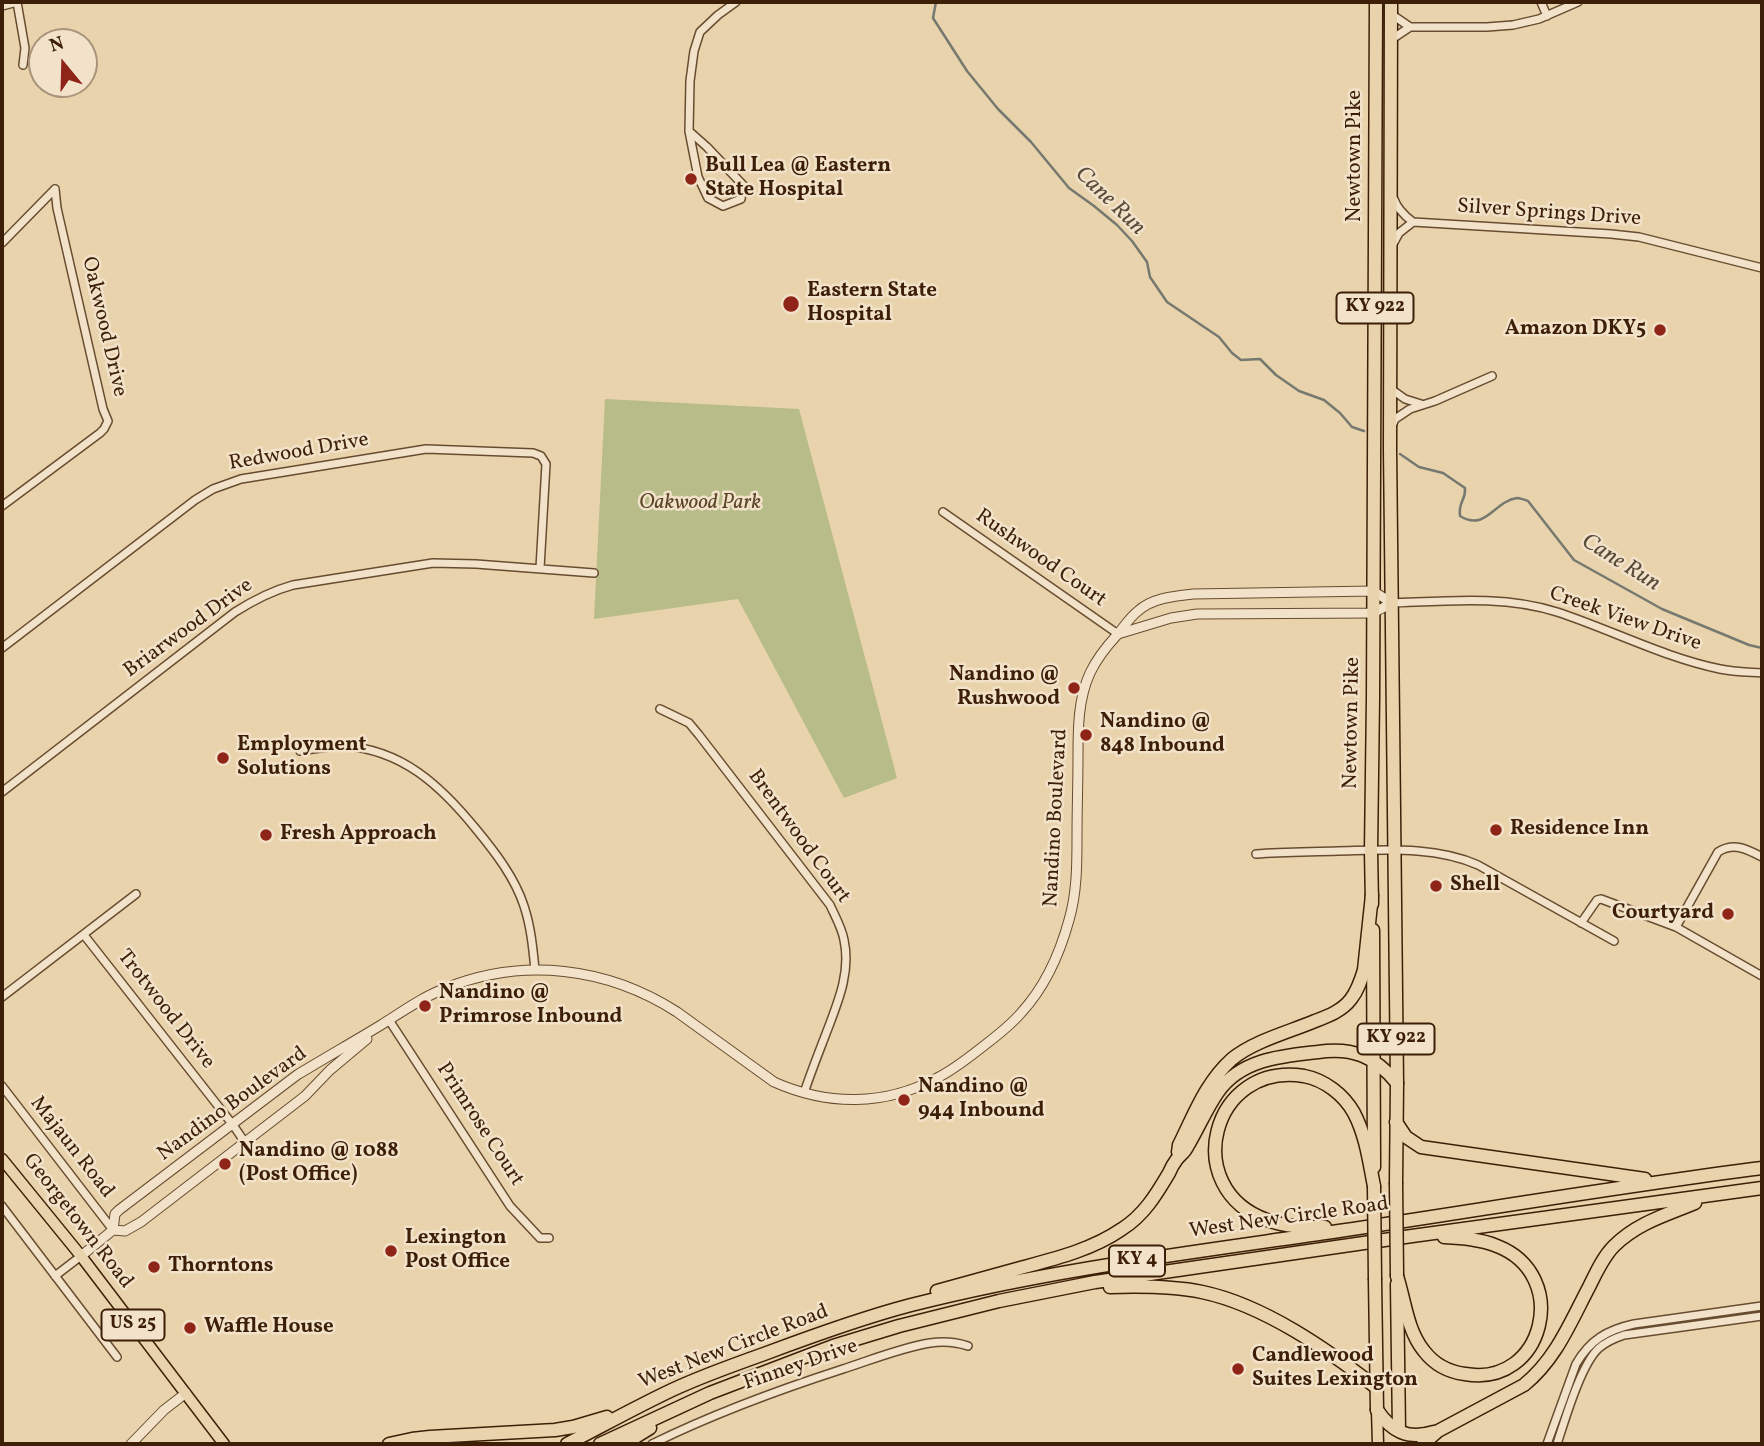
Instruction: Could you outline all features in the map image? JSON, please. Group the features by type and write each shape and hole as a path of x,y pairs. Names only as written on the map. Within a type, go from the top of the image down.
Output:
{"highway":[{"name":"Newtown Pike","path":"1376,2 1371,851 1377,1410"},
{"name":"Newtown Pike","path":"1391,8 1391,430 1399,1438"},
{"path":"1376,135 1383,143 1384,163 1391,184"},
{"path":"1177,1159 1179,1145 1202,1097 1216,1076 1233,1059 1243,1052 1336,1012 1350,1000 1361,982 1364,970 1372,895"},
{"path":"909,1306 930,1293 1084,1249 1102,1241 1137,1218 1151,1203 1177,1159 1186,1151 1220,1089 1232,1076 1246,1067 1275,1058 1345,1051 1373,1059 1397,1083"},
{"path":"1368,1227 1293,1226 1267,1221 1245,1209 1229,1193 1219,1172 1215,1150 1218,1127 1237,1095 1259,1081 1284,1075 1321,1081 1344,1099 1360,1124 1374,1186"},
{"path":"1396,1122 1406,1137 1421,1147 1660,1181"},
{"name":"West New Circle Road","path":"631,1410 675,1389 814,1335 909,1306 987,1287 1066,1272 1660,1181 1762,1168"},
{"name":"West New Circle Road","path":"710,1393 833,1346 898,1326 1061,1288 1762,1188"},
{"path":"1423,1444 1438,1431 1524,1385 1539,1371 1560,1343 1596,1273 1614,1246 1649,1220 1713,1195"},
{"path":"1397,1276 1415,1337 1424,1351 1443,1367 1456,1373 1486,1375 1501,1371 1515,1363 1527,1351 1535,1337 1542,1309 1541,1294 1529,1269 1519,1258 1497,1245 1483,1241 1412,1236"},
{"path":"1061,1288 1174,1288 1225,1298 1266,1315 1339,1359 1377,1388"},
{"path":"624,1444 710,1393"},
{"name":"KY 4","path":"600,1444 710,1393"},
{"path":"389,1444 412,1438 555,1430 631,1410"},
{"name":"KY 4","path":"567,1444 631,1410"},
{"path":"1377,1410 1399,1438 1438,1431"}],"main road":[{"name":"Georgetown Road","path":"2,1158 81,1256 224,1444"},
{"name":"Newtown Pike","path":"1377,1410 1378,1444"}],"street":[{"path":"2,6 17,2 25,48 23,65"},
{"path":"689,131 708,147 743,185 741,199 723,205 708,198 698,177 689,131 692,59 700,32 736,2"},
{"path":"1541,2 1546,16"},
{"path":"1392,39 1410,27 1513,25 1539,19 1578,2"},
{"path":"1391,8 1410,27"},
{"path":"1391,184 1396,205 1413,222 1399,233 1391,252"},
{"name":"Oakwood Drive","path":"2,243 55,189 57,208 108,421 100,433 2,506"},
{"name":"Silver Springs Drive","path":"1413,222 1639,237 1762,268"},
{"path":"1391,430 1395,419 1410,409 1492,376"},
{"path":"1391,389 1405,399 1422,404"},
{"name":"Redwood Drive","path":"2,648 195,500 214,489 241,479 414,450 458,449 533,453 541,456 546,464 540,568"},
{"name":"Rushwood Court","path":"943,512 1118,634"},
{"name":"Briarwood Drive","path":"2,792 235,612 271,592 293,585 433,563 594,573"},
{"path":"1118,634 1171,618 1197,614 1373,613 1392,603 1373,591"},
{"name":"Nandino Boulevard","path":"81,1256 113,1230 115,1214 119,1210 298,1075 346,1051 389,1020 444,988 510,971 585,974 642,992 677,1012 774,1082 804,1093 824,1098 864,1100 891,1096 920,1087 965,1060 1005,1029 1034,997 1057,954 1070,920 1075,889 1078,725 1082,697 1088,675 1098,657 1125,624 1142,607 1175,596 1373,591"},
{"name":"Creek View Drive","path":"1392,603 1479,601 1555,611 1699,664 1762,673"},
{"name":"Brentwood Court","path":"660,709 689,723 699,735 825,898 839,924 846,956 845,975 841,994 804,1093"},
{"path":"300,751 342,746 366,750 403,763 436,785 486,840 516,885 533,942 535,970"},
{"path":"1676,927 1718,852 1737,846 1762,857"},
{"path":"1256,854 1394,851 1436,853 1463,859 1614,941"},
{"path":"2,997 136,894"},
{"path":"1581,923 1597,900 1601,899 1676,927 1762,976"},
{"name":"Trotwood Drive","path":"84,935 244,1141"},
{"name":"Primrose Court","path":"389,1020 510,1206 540,1238 549,1238"},
{"name":"Nandino Boulevard","path":"113,1230 125,1231 132,1228 305,1096 346,1051"},
{"name":"Majaun Road","path":"2,1086 113,1230"},
{"path":"2,1206 117,1357"},
{"path":"55,1276 81,1256"},
{"path":"1546,1444 1576,1364 1582,1353 1602,1334 1634,1324 1762,1306"},
{"path":"1557,1444 1585,1367 1592,1355 1606,1342 1623,1335 1762,1316"},
{"name":"Finney Drive","path":"652,1444 771,1394 879,1357 929,1343 951,1342 968,1346"},
{"path":"131,1444 163,1410 186,1393"}],"green space":[{"name":"Oakwood Park","path":"605,399 799,409 897,778 844,798 738,599 594,619"}],"waterway":[{"name":"Cane Run","path":"936,2 933,18 967,71 1069,188 1117,225 1132,241 1147,262 1150,277 1167,302 1219,337 1241,360 1260,359 1276,375 1299,391 1324,400 1352,427 1364,431"},
{"name":"Cane Run","path":"1400,454 1419,467 1443,473 1465,488 1460,516 1477,520 1509,500 1517,498 1528,501 1574,560 1662,609 1762,648"}],"place":[{"name":"Bull Lea @ Eastern State Hospital","path":"691,179"},
{"name":"Eastern State Hospital","path":"791,304"},
{"name":"Amazon DKY5","path":"1660,330"},
{"name":"Nandino @ Rushwood","path":"1074,688"},
{"name":"Nandino @ 848 Inbound","path":"1086,735"},
{"name":"Employment Solutions","path":"223,758"},
{"name":"Residence Inn","path":"1496,830"},
{"name":"Fresh Approach","path":"266,835"},
{"name":"Shell","path":"1436,886"},
{"name":"Courtyard","path":"1728,914"},
{"name":"Nandino @ Primrose Inbound","path":"425,1006"},
{"name":"Nandino @ 944 Inbound","path":"904,1100"},
{"name":"Nandino @ 1088 (Post Office)","path":"225,1164"},
{"name":"Lexington Post Office","path":"391,1251"},
{"name":"Thorntons","path":"154,1267"},
{"name":"Waffle House","path":"190,1328"},
{"name":"Candlewood Suites Lexington","path":"1238,1369"}]}
